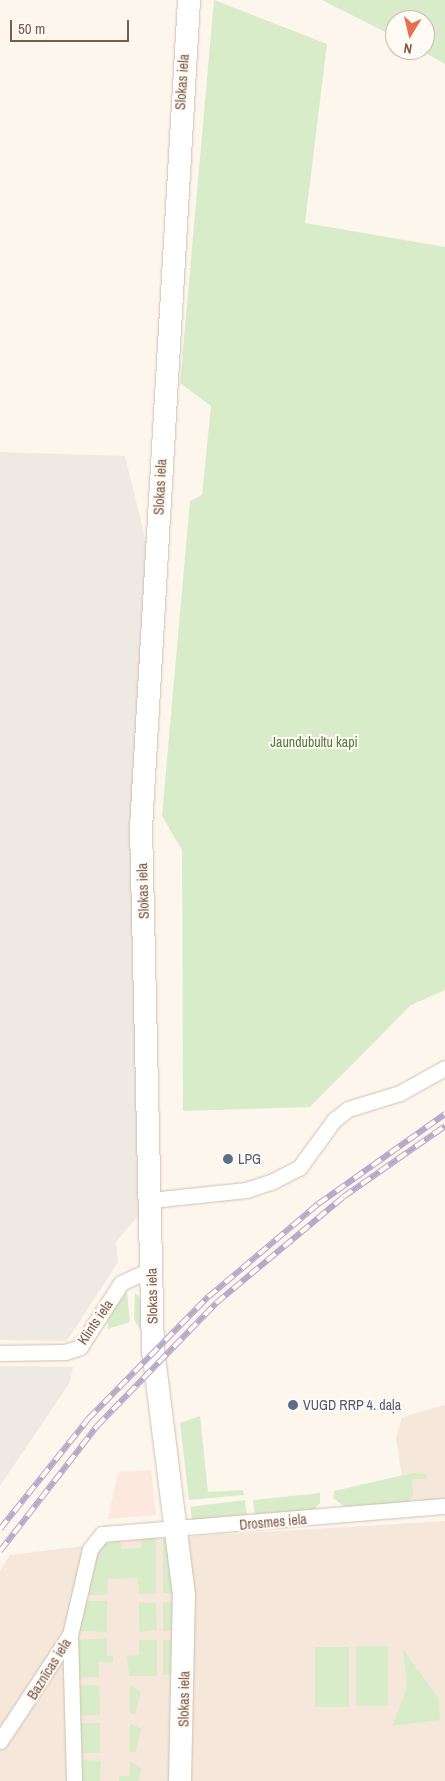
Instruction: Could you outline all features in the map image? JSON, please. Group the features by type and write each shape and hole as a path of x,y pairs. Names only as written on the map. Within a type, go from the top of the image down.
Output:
{"main road":[{"name":"Slokas iela","path":"180,1781 185,1642 178,1529 154,1366 141,798 189,0"}],"street":[{"path":"151,1200 246,1190 271,1182 299,1168 334,1120 348,1109 400,1093 445,1068"},
{"name":"Klints iela","path":"0,1353 66,1352 80,1347 121,1283 151,1270"},
{"name":"Drosmes iela","path":"102,1534 445,1506"},
{"name":"Baznīcas iela","path":"0,1741 70,1634 90,1549 102,1534"},
{"path":"70,1634 74,1781"}],"shaded area":[{"path":"0,452 125,456 156,583 141,797 151,1200 116,1242 118,1262 67,1341 0,1340"},
{"path":"0,1366 73,1367 70,1382 0,1486"},
{"path":"445,1405 445,1499 406,1503 396,1438 402,1417"},
{"path":"151,1470 156,1515 108,1519 118,1472"},
{"path":"445,1521 445,1781 189,1781 192,1621 186,1540 195,1536"},
{"path":"156,1537 170,1542 175,1594 172,1781 0,1781 0,1571 10,1555"}],"green space":[{"name":"Jaundubultu kapi","path":"214,0 327,44 305,223 445,247 445,990 411,1005 310,1107 183,1111 182,850 162,816 190,501 202,495 211,406 180,383"},
{"path":"322,0 445,0 445,64 435,58 435,10 385,10 385,32"},
{"path":"127,1292 130,1322 108,1329 107,1316"},
{"path":"135,1293 142,1300 142,1332 134,1320"},
{"path":"200,1416 208,1492 243,1490 244,1495 189,1500 180,1423"},
{"path":"412,1473 427,1474 427,1479 412,1479 413,1496 406,1503 348,1509 333,1498 334,1491"},
{"path":"320,1493 320,1503 312,1512 255,1517 253,1500"},
{"path":"245,1500 247,1517 192,1524 190,1507"},
{"path":"156,1537 156,1594 139,1594 138,1578 108,1579 107,1595 84,1595 93,1555 101,1545 120,1540 121,1549 141,1548 141,1538"},
{"path":"163,1537 170,1542 175,1594 163,1593"},
{"path":"83,1601 107,1601 107,1632 78,1631"},
{"path":"139,1602 156,1603 157,1630 139,1632"},
{"path":"163,1602 176,1602 176,1631 163,1631"},
{"path":"107,1638 107,1656 113,1656 113,1662 99,1662 99,1677 78,1678 78,1640"},
{"path":"139,1640 157,1640 157,1676 129,1676 127,1656 139,1655"},
{"path":"163,1640 177,1640 177,1675 163,1675"},
{"path":"356,1646 388,1646 388,1706 356,1706"},
{"path":"315,1647 349,1647 349,1707 315,1707"},
{"path":"403,1649 439,1699 440,1720 392,1726 407,1688"},
{"path":"99,1685 100,1715 80,1716 79,1686"},
{"path":"130,1685 141,1692 135,1714 130,1714"},
{"path":"79,1723 100,1723 100,1753 79,1753"},
{"path":"130,1723 141,1729 136,1752 130,1752"},
{"path":"78,1760 101,1761 100,1781 77,1781"},
{"path":"130,1761 141,1768 139,1781 119,1781 120,1776 130,1776"}],"railway":[{"path":"0,1529 88,1419 208,1297 318,1204 445,1114"},
{"path":"0,1551 97,1426 216,1303 343,1197 445,1126"}],"place":[{"name":"LPG","path":"228,1159"},
{"name":"VUGD RRP 4. daļa","path":"293,1405"}]}
